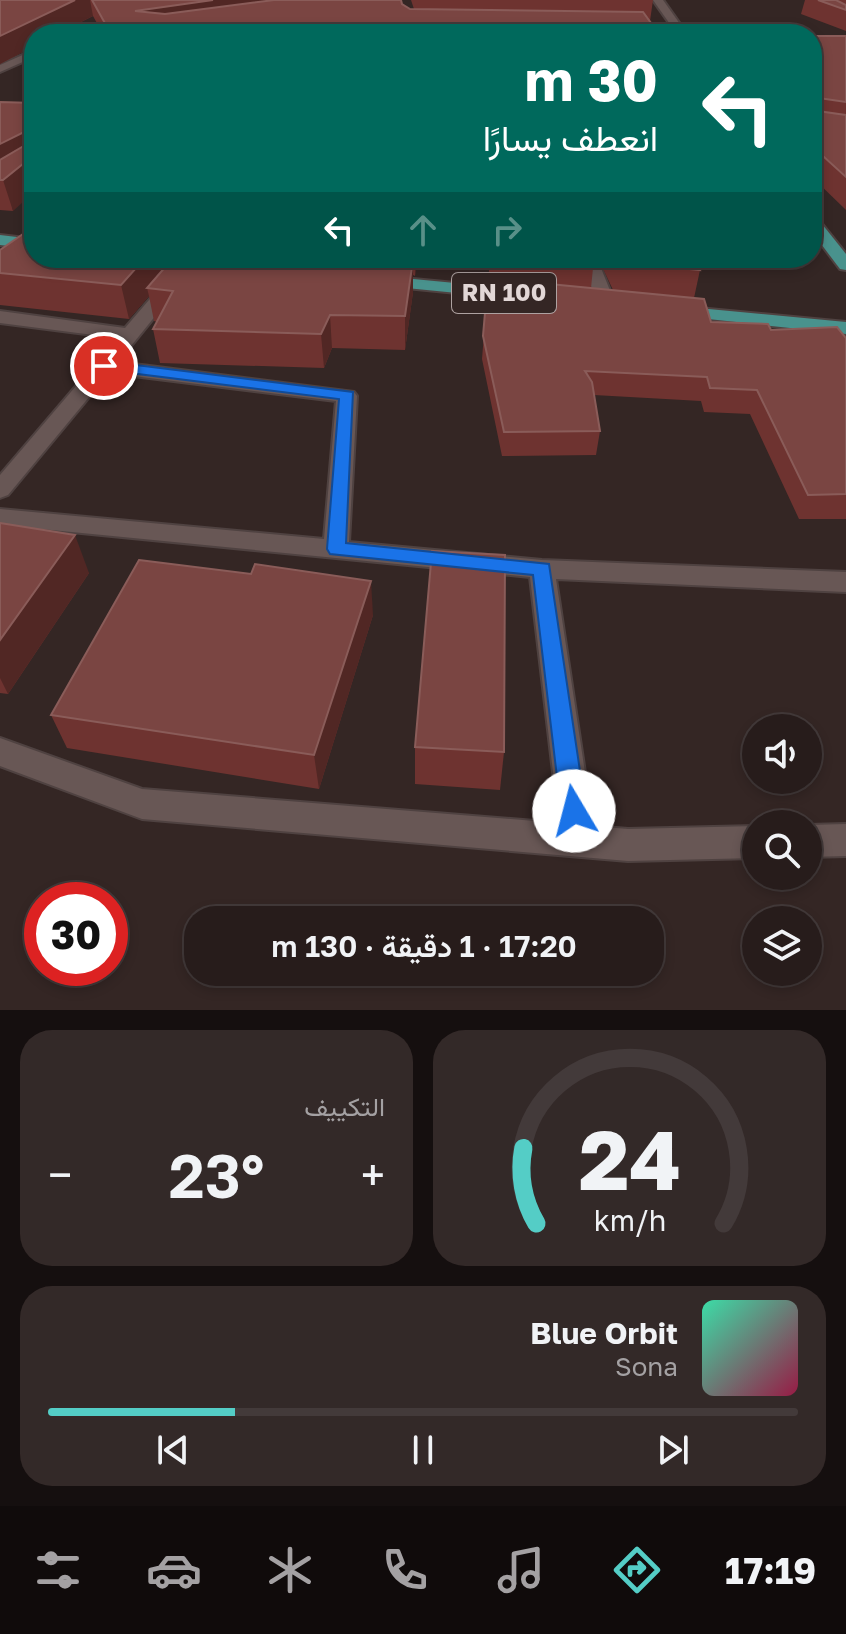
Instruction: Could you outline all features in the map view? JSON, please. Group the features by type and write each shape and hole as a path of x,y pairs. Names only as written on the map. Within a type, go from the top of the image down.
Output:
{"main road":[{"path":"822,235 846,265"},
{"path":"0,240 24,243"},
{"name":"RN 100","path":"357,278 528,296"},
{"path":"651,308 846,328"}],"street":[{"path":"658,0 675,24"},
{"path":"0,69 24,58"},
{"path":"0,490 185,268"},
{"path":"593,268 606,303"},
{"path":"0,317 130,334"},
{"path":"104,366 347,396 336,549"},
{"path":"0,517 542,569 846,582"},
{"path":"542,569 578,841"},
{"path":"0,752 142,804 628,845 742,842"},
{"path":"822,841 846,840"}],"building":[{"path":"0,0 75,0 24,24 0,36"},
{"path":"92,0 213,0 135,11 165,14 274,0 401,0 410,9 643,12 652,24 105,24"},
{"path":"818,0 836,0 846,5 846,10"},
{"path":"822,36 846,36 846,102 822,98"},
{"path":"0,102 24,103 24,132 0,144"},
{"path":"822,112 846,115 846,177 822,155"},
{"path":"24,146 24,163 3,180 0,180 0,160"},
{"path":"24,233 24,268 136,268 121,285 0,273 0,250"},
{"path":"164,268 412,268 405,316 330,315 321,334 153,329 173,291 147,288"},
{"path":"488,278 704,299 711,322 768,324 771,330 837,327 846,338 846,494 808,495 757,390 710,388 707,377 585,371 592,382 600,431 504,432 483,336"},
{"path":"0,523 75,535 0,640"},
{"path":"432,551 505,555 504,752 415,747"},
{"path":"139,560 251,574 255,564 371,581 314,755 51,715"}],"route":[{"path":"104,366 347,396 336,549 542,569 574,811"}]}
